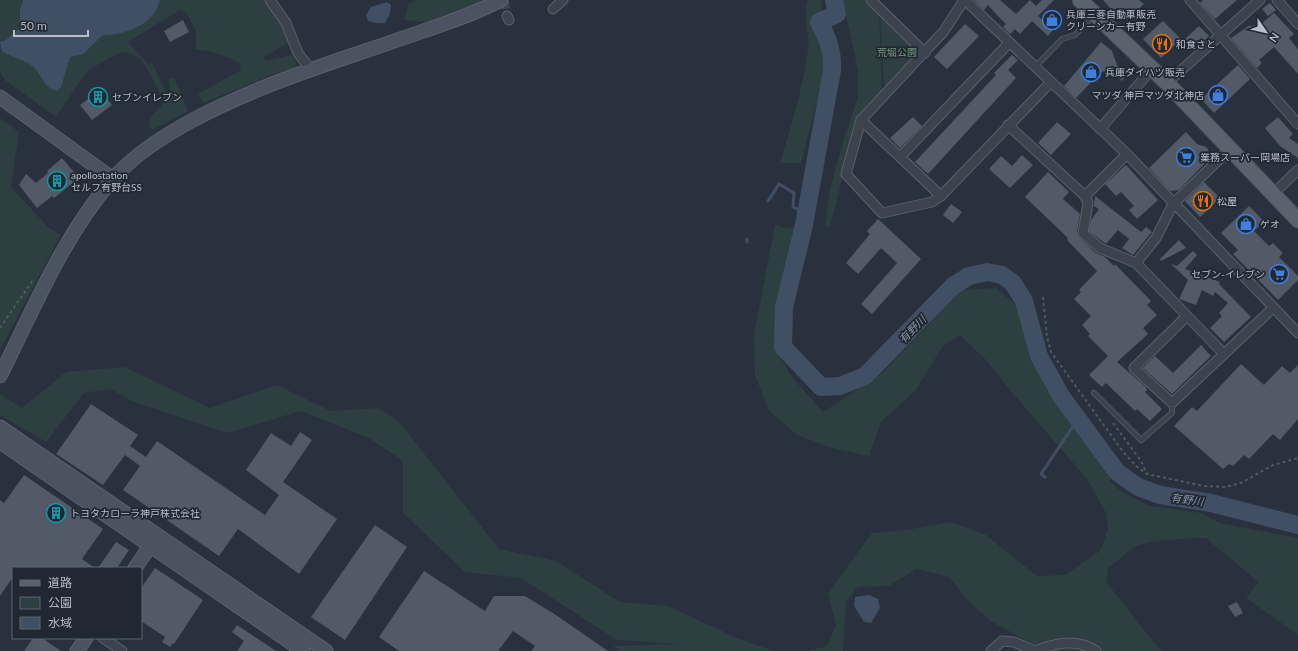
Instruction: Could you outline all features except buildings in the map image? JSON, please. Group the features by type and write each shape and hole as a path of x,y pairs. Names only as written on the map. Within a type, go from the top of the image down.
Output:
{"main road":[{"path":"1080,0 1167,83 1298,220"}],"street":[{"path":"270,0 286,23 298,53 311,70"},
{"path":"0,376 53,270 85,216 113,179 150,147 184,125 234,99 450,21 501,0"},
{"path":"553,9 563,0"},
{"path":"871,0 925,53"},
{"path":"1050,82 941,196 932,202 882,213 846,174 860,120 925,53 944,31 965,0 1127,154 1173,204 1297,331"},
{"path":"1190,0 1298,124"},
{"path":"1167,83 1220,34 1260,0"},
{"path":"1277,0 1298,24"},
{"path":"900,157 1009,43"},
{"path":"1100,129 1152,68"},
{"path":"0,97 113,179"},
{"path":"860,120 941,196"},
{"path":"1008,125 1085,196 1088,203 1083,233 1100,248 1136,263 1224,354"},
{"path":"1136,263 1156,238 1173,204 1230,149"},
{"path":"1085,196 1127,154"},
{"path":"1273,194 1298,170"},
{"path":"1187,316 1134,368 1172,403 1273,308"},
{"path":"0,428 303,651"},
{"path":"0,442 326,651"},
{"path":"135,567 153,540"},
{"path":"77,651 85,639"},
{"path":"104,639 122,651"},
{"path":"991,651 1002,641 1014,642 1035,651 1054,644 1063,643 1079,644 1096,651"}],"lane":[{"path":"1035,67 1062,39 1075,36 1095,15"},
{"path":"1094,393 1112,413 1141,440 1172,413 1172,403"}],"path":[{"path":"0,328 37,274"},
{"path":"1112,413 1110,419 1141,462 1147,474"}],"green space":[{"path":"0,0 51,0 79,49 154,0 265,0 274,9 290,42 264,57 265,61 292,55 296,64 295,68 277,73 203,103 198,94 241,70 239,62 213,52 196,49 196,31 186,12 180,10 128,42 148,64 152,63 167,94 171,95 168,79 174,77 188,111 152,130 149,126 151,117 165,101 141,59 126,52 117,54 87,71 56,117 5,80 0,72"},
{"path":"418,0 487,0 456,13 425,22 404,20 409,3"},
{"path":"808,0 821,0 828,59 801,163 780,163 806,64 808,43 806,6"},
{"path":"843,0 870,0 879,11 882,92 857,120 830,227 825,227 830,189 844,138 858,97 858,71"},
{"name":"荒堀公園","path":"880,13 912,45 911,59 884,87"},
{"path":"0,118 19,132 11,187 48,227 61,235 0,350"},
{"path":"798,224 779,313 776,350 791,376 823,412 881,374 962,290 996,288 1016,305 1029,340 1056,402 1111,473 1110,481 1122,492 1150,506 1202,513 1219,523 1298,538 1298,635 1246,598 1258,582 1206,538 1199,538 1169,540 1141,545 1131,549 1108,568 1107,583 1161,651 1031,651 1029,642 992,622 970,603 949,577 916,569 889,586 858,587 846,601 843,651 808,651 827,646 836,625 828,593 872,533 906,530 952,522 986,535 1037,576 1065,575 1101,550 1108,528 1106,513 1087,479 1010,390 987,361 960,335 943,346 915,391 881,422 869,456 832,448 797,435 769,411 755,375 754,335 775,225 790,229"},
{"path":"125,367 210,408 277,385 331,411 379,408 401,424 499,549 556,561 620,602 668,606 739,639 774,651 620,651 613,646 680,644 617,640 521,578 465,572 403,513 403,461 369,438 301,411 227,433 132,401 110,389 84,393 46,442 0,415 0,394 22,408 66,372"}],"water":[{"path":"23,0 160,0 157,9 151,18 139,26 132,30 117,34 103,35 83,54 70,57 61,87 57,91 46,84 35,68 31,65 2,51 0,42 6,40 20,28 20,9"},
{"path":"387,2 391,5 390,14 385,23 368,21 366,15 371,7"},
{"path":"869,595 878,599 880,608 871,623 864,622 854,606 855,597"}],"waterway":[{"name":"有野川","path":"834,0 837,14 819,22 829,45 832,57 832,70 804,225 784,307 783,347 821,387 840,386 865,376 953,286 969,276 987,272 1002,275 1013,283 1024,301 1039,356 1061,396 1117,472 1138,487 1160,495 1211,503 1298,525"},
{"path":"768,201 779,184 794,193 793,207 806,213"},
{"path":"1045,477 1041,474 1078,419"}],"tunnel":[{"path":"504,0 507,16"}],"place":[{"name":"兵庫三菱自動車販売 クリーンカー有野","path":"1052,20"},
{"name":"和食さと","path":"1162,44"},
{"name":"兵庫ダイハツ販売","path":"1091,72"},
{"name":"マツダ 神戸マツダ北神店","path":"1218,95"},
{"name":"セブンイレブン","path":"98,97"},
{"name":"業務スーパー岡場店","path":"1186,157"},
{"name":"apollostation セルフ有野台SS","path":"57,181"},
{"name":"松屋","path":"1203,201"},
{"name":"ゲオ","path":"1246,224"},
{"name":"セブン-イレブン","path":"1279,274"},
{"name":"トヨタカローラ神戸株式会社","path":"56,513"}]}
